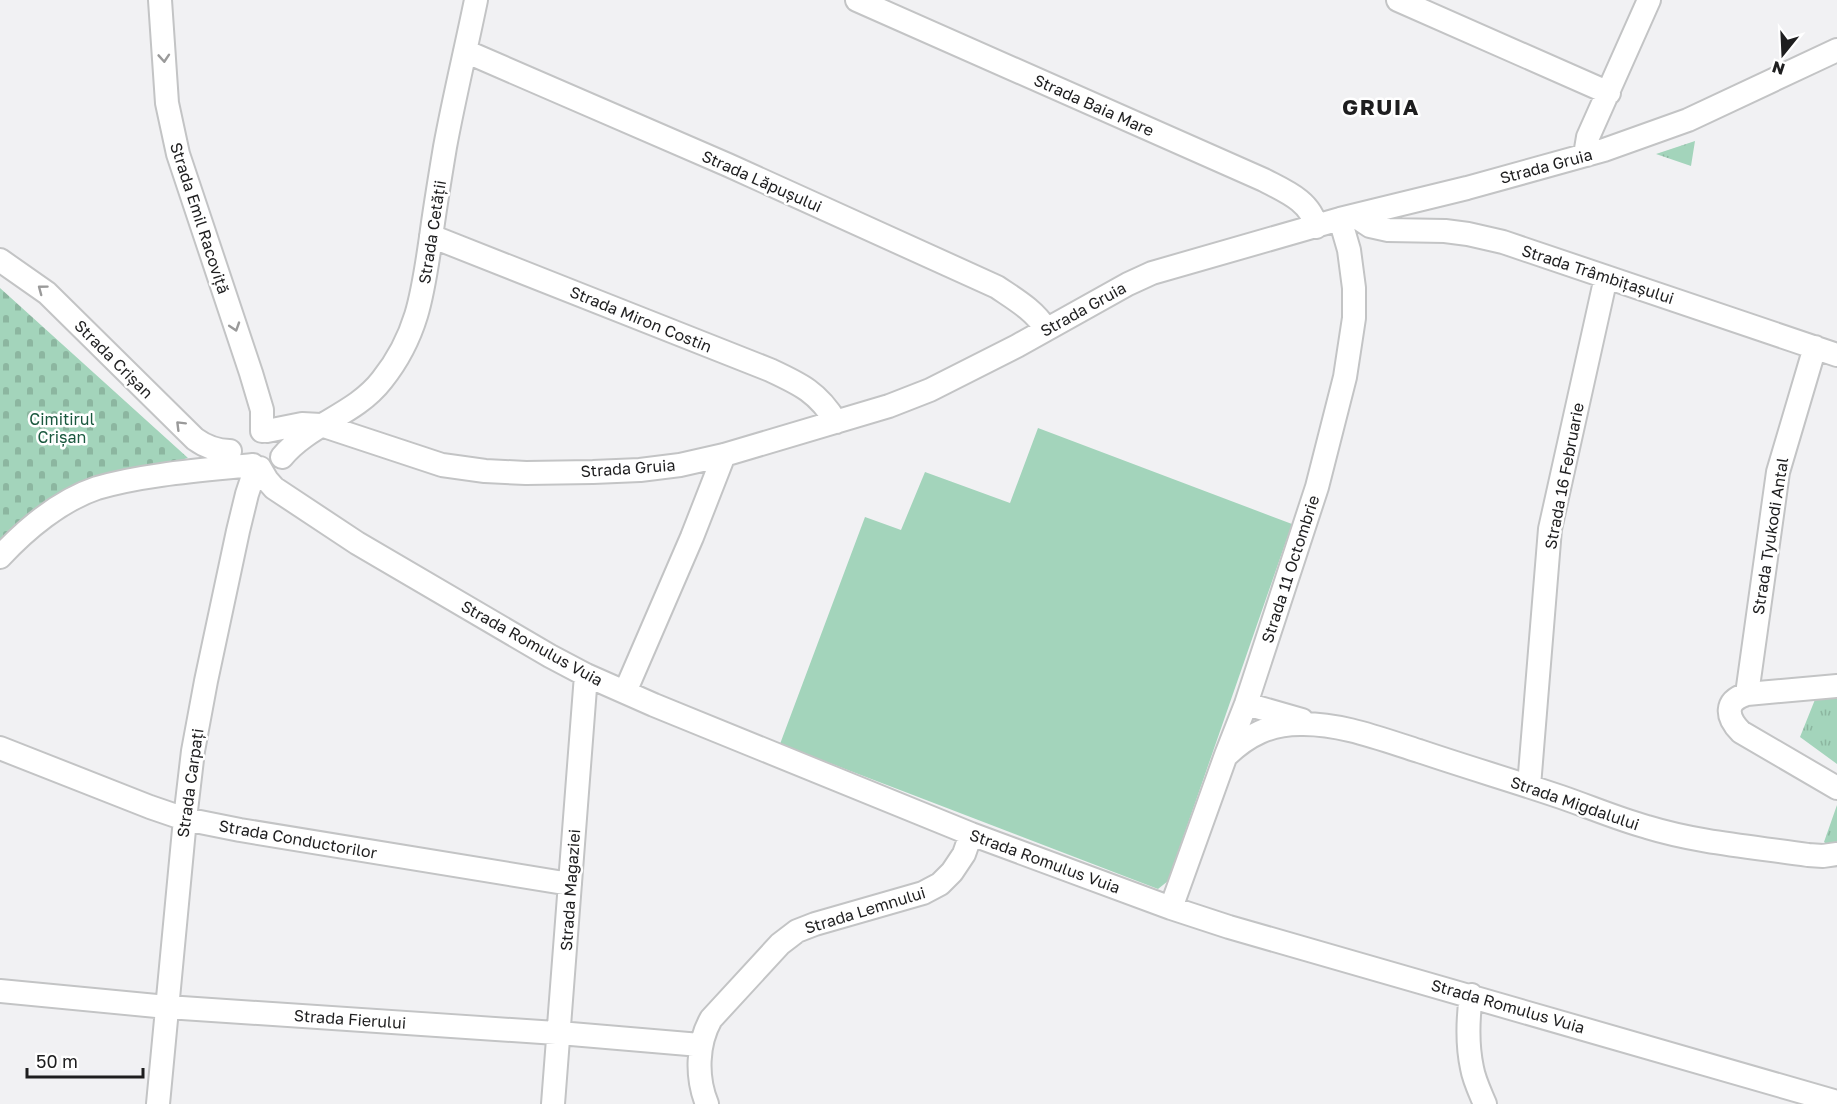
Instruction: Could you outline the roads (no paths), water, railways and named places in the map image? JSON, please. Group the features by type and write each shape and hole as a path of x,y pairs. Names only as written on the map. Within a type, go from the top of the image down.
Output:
{"street":[{"name":"Strada Emil Racoviță","path":"160,0 167,103 178,154 251,373 261,410 252,438 246,445 246,454 266,464"},
{"name":"Strada Cetății","path":"266,464 321,425 361,402 381,382 398,358 409,335 421,304 446,144 476,0"},
{"name":"Strada Baia Mare","path":"857,0 1264,180 1292,195 1306,207 1314,217 1316,227"},
{"path":"1398,0 1609,93"},
{"path":"1587,155 1588,137 1649,0"},
{"name":"Strada Gruia","path":"321,425 442,465 485,471 526,473 640,470 680,465 724,455 889,406 930,390 967,373 1152,273 1347,218 1587,155 1688,120 1837,50"},
{"name":"Strada Lăpușului","path":"465,51 728,165 997,287 1026,307 1046,329"},
{"name":"Strada Trâmbițașului","path":"1347,218 1388,230 1445,231 1491,239 1837,355"},
{"name":"Strada 11 Octombrie","path":"1171,908 1246,704 1317,487 1346,377 1354,318 1354,288 1347,218"},
{"name":"Strada Miron Costin","path":"431,236 801,384 827,407 836,422"},
{"name":"Strada Crișan","path":"0,260 47,292 195,440 217,451 252,438"},
{"name":"Strada 16 Februarie","path":"1529,786 1550,528 1606,277"},
{"name":"Strada Tyukodi Antal","path":"1747,694 1778,472 1815,347"},
{"name":"Strada Cetății","path":"252,438 302,424 321,425"},
{"name":"Strada Romulus Vuia","path":"252,438 276,435 282,443 283,453 266,464 267,480 274,488 357,543 550,657 654,705 971,834 1171,908 1290,946 1472,995 1837,1102"},
{"path":"184,472 252,438"},
{"path":"625,692 692,537 724,455"},
{"path":"0,557 38,522 72,500 96,489 127,481 184,472 266,464"},
{"name":"Strada Carpați","path":"158,1104 184,819 193,752 242,513 266,464"},
{"name":"Strada Magaziei","path":"553,1104 586,675"},
{"path":"1837,686 1747,694 1737,697 1731,704 1729,713 1733,724 1741,732 1837,788"},
{"name":"Strada Migdalului","path":"1246,704 1318,725"},
{"name":"Strada Migdalului","path":"1226,755 1240,742 1264,730 1298,724 1343,729 1529,786 1649,828 1691,838 1808,855 1837,854"},
{"name":"Strada Conductorilor","path":"0,748 184,819 570,884"},
{"name":"Strada Lemnului","path":"706,1104 700,1088 700,1045 704,1032 711,1019 780,944 797,931 815,924 923,894 940,885 964,854 971,834"},
{"name":"Strada Fierului","path":"0,992 167,1007 700,1045"},
{"path":"1472,995 1469,1012 1469,1051 1472,1069 1485,1104"}],"district":[{"name":"GRUIA","path":"1381,107"}],"park label":[{"name":"Cimitirul Crișan","path":"62,428"}]}
